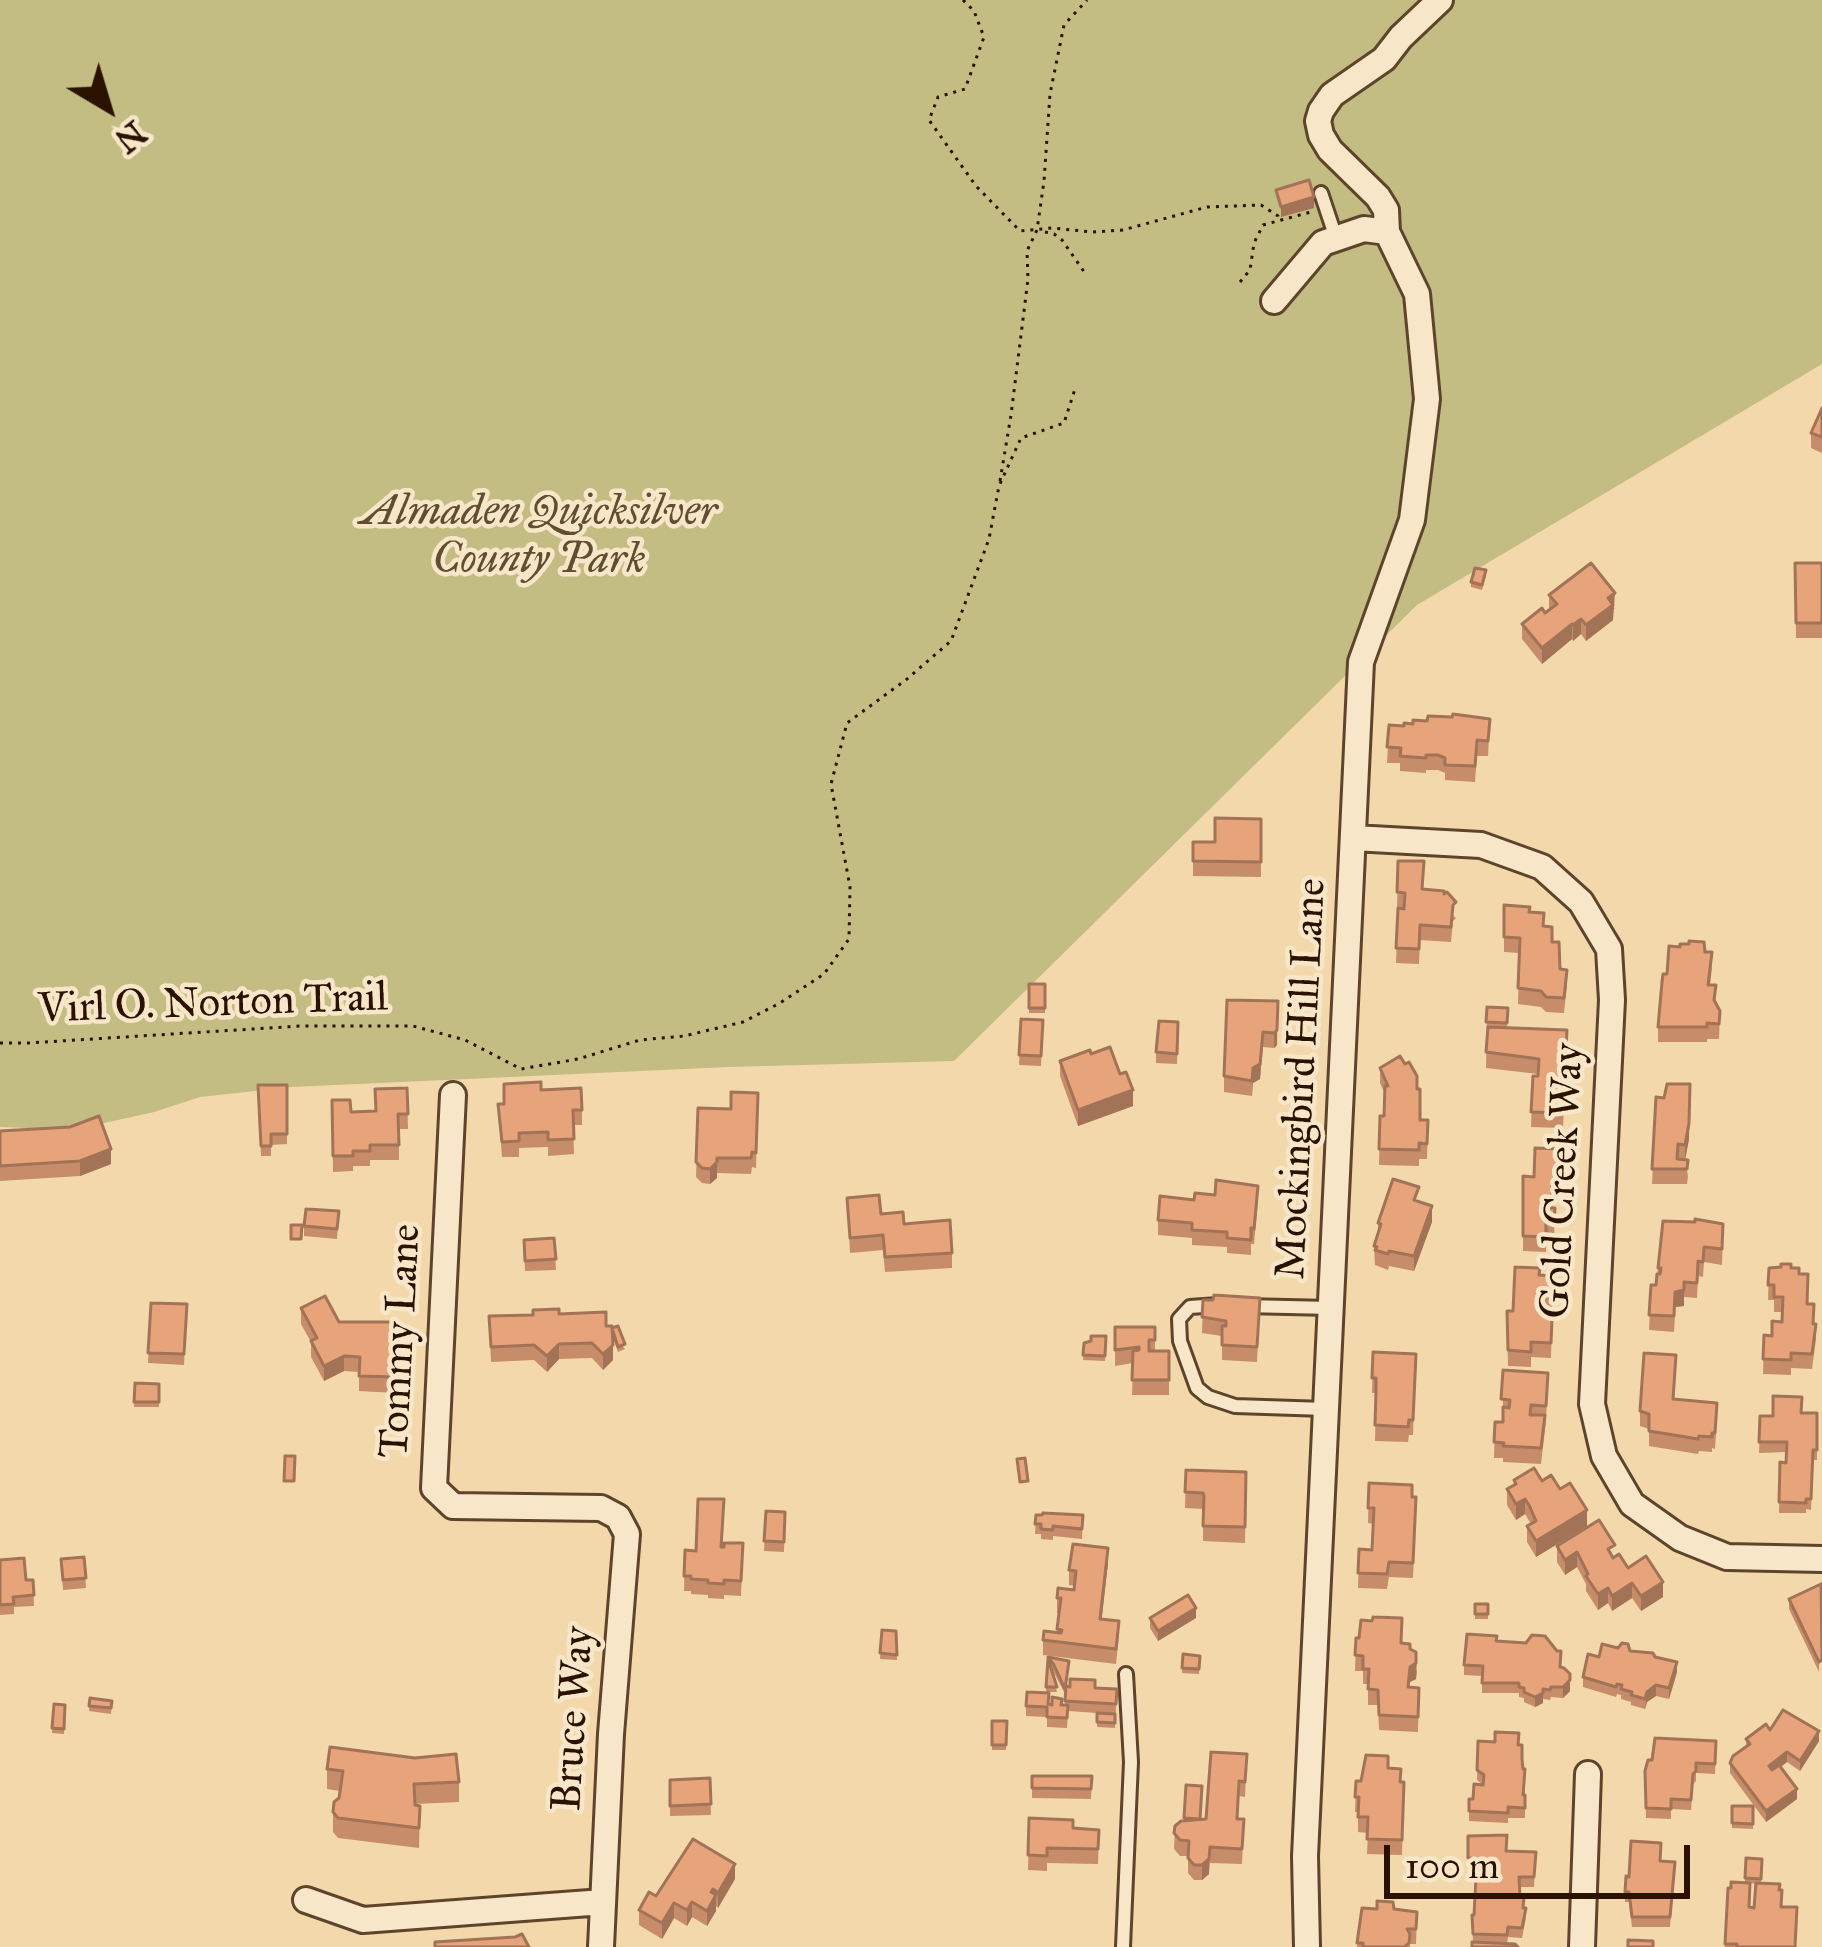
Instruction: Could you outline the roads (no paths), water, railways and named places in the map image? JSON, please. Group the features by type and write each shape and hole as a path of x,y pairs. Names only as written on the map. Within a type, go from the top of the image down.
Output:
{"street":[{"name":"Mockingbird Hill Lane","path":"1307,1947 1305,1856 1361,662 1412,520 1427,398 1417,295 1387,232 1386,210 1330,150 1318,122 1332,95 1384,59 1440,0"},
{"path":"1274,301 1324,243 1364,229 1387,232"},
{"name":"Gold Creek Way","path":"1353,838 1481,845 1542,867 1581,902 1609,949 1612,1000 1592,1404 1604,1456 1632,1504 1680,1538 1727,1557 1822,1559"},
{"name":"Tommy Lane","path":"453,1095 434,1488 453,1506 601,1508"},
{"name":"Bruce Way","path":"601,1508 618,1517 627,1534 601,1947"},
{"path":"1582,1947 1588,1774"},
{"path":"306,1900 363,1920 603,1903"}],"lane":[{"path":"1323,200 1336,238"},
{"path":"1327,1409 1252,1408 1208,1397 1192,1377 1178,1328 1183,1313 1201,1305 1331,1308"},
{"path":"1123,1947 1131,1762 1126,1673"}],"park label":[{"name":"Almaden Quicksilver County Park","path":"539,538"}]}
